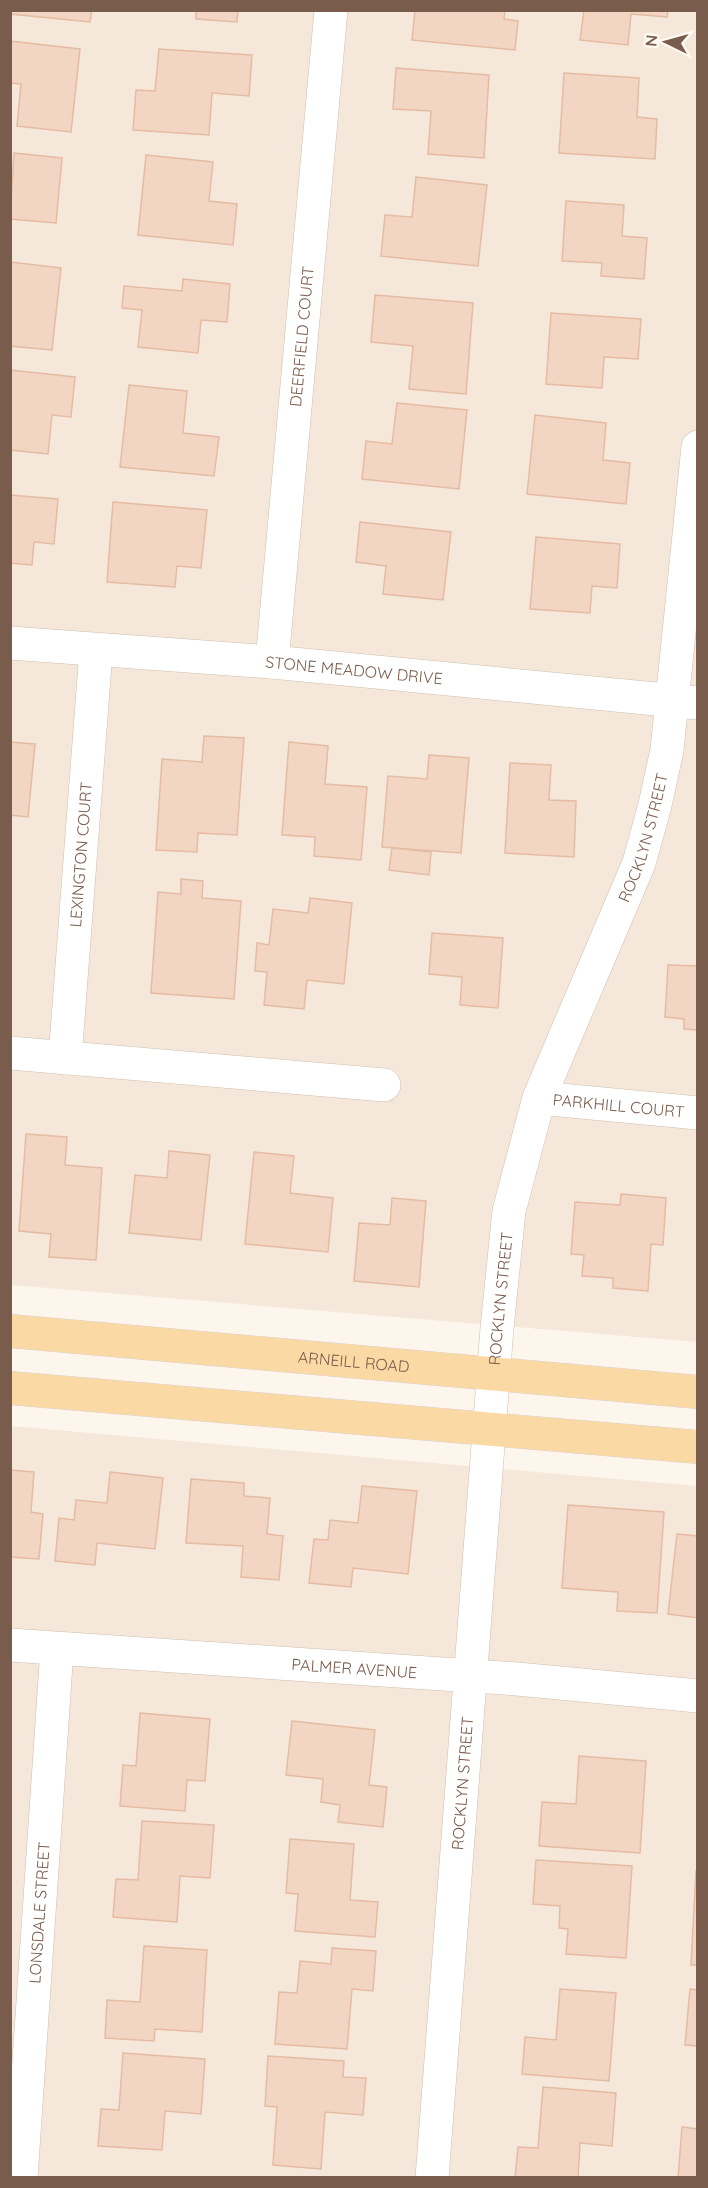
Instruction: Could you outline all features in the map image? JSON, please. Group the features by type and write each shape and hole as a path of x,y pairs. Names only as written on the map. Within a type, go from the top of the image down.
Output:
{"main road":[{"name":"ARNEILL ROAD","path":"10,1331 698,1392"},
{"path":"10,1388 698,1447"}],"street":[{"name":"DEERFIELD COURT","path":"272,662 331,10"},
{"name":"ROCKLYN STREET","path":"432,2178 489,1428 509,1211 539,1098 639,863 667,750 685,702 698,447"},
{"name":"STONE MEADOW DRIVE","path":"10,643 272,662 685,702"},
{"name":"LEXINGTON COURT","path":"65,1058 96,651"},
{"path":"10,1053 384,1085"},
{"name":"PARKHILL COURT","path":"539,1098 698,1113"},
{"name":"PALMER AVENUE","path":"10,1645 471,1677 698,1696"},
{"name":"LONSDALE STREET","path":"21,2178 57,1649"}],"shaded area":[{"path":"10,11 697,11 697,1342 11,1285"},
{"path":"10,1426 697,1486 697,2177 11,2177"}],"building":[{"path":"10,10 92,10 90,22 10,14"},
{"path":"196,10 238,10 237,22 196,19"},
{"path":"415,10 505,10 504,19 518,21 515,50 412,40"},
{"path":"584,10 668,10 667,17 631,14 628,45 580,40"},
{"path":"10,41 80,49 71,132 17,126 21,84 10,83"},
{"path":"159,49 252,55 249,96 212,93 209,135 133,130 136,90 155,91"},
{"path":"396,68 489,75 484,158 428,154 431,111 393,109"},
{"path":"564,73 639,78 637,117 657,119 655,159 559,153"},
{"path":"14,153 62,158 56,223 10,219"},
{"path":"146,155 213,162 209,201 237,204 233,245 138,235"},
{"path":"416,177 487,185 478,266 381,256 385,215 412,217"},
{"path":"566,201 624,205 622,236 647,238 644,279 601,276 602,263 562,261"},
{"path":"10,262 61,268 52,350 10,346"},
{"path":"183,279 230,284 227,322 201,320 198,353 138,347 142,310 122,308 124,286 182,291"},
{"path":"375,295 473,303 466,394 409,389 413,346 371,342"},
{"path":"551,313 641,319 638,359 604,357 602,388 546,384"},
{"path":"10,370 75,377 71,417 52,415 48,454 10,450"},
{"path":"129,385 187,391 183,433 219,437 214,476 120,467"},
{"path":"397,403 467,410 459,489 362,479 366,441 392,444"},
{"path":"535,415 606,423 603,460 630,463 626,504 527,494"},
{"path":"10,495 58,499 54,544 34,542 32,565 10,563"},
{"path":"113,502 207,510 201,568 177,566 175,587 107,582"},
{"path":"360,522 451,532 443,600 383,594 386,566 356,562"},
{"path":"536,537 620,544 617,588 592,586 590,613 530,609"},
{"path":"204,736 244,738 237,835 198,833 197,852 156,850 162,759 202,762"},
{"path":"10,742 35,744 28,817 10,815"},
{"path":"289,742 328,746 325,784 367,787 361,860 314,856 315,837 282,835"},
{"path":"429,755 469,758 461,853 382,847 388,776 427,779"},
{"path":"510,763 551,765 549,800 576,801 574,857 505,853"},
{"path":"392,848 431,852 429,875 389,870"},
{"path":"181,879 203,881 202,898 241,901 234,999 151,993 158,892 181,894"},
{"path":"310,898 352,903 344,984 307,980 304,1009 264,1005 267,972 255,971 257,943 269,945 273,909 308,913"},
{"path":"432,933 503,938 498,1008 460,1005 462,977 429,974"},
{"path":"668,965 698,966 698,1030 684,1029 684,1019 665,1017"},
{"path":"26,1134 67,1137 65,1165 102,1168 96,1260 49,1257 51,1234 19,1231"},
{"path":"169,1151 210,1155 201,1240 129,1233 135,1175 167,1178"},
{"path":"254,1152 294,1156 290,1193 333,1198 328,1252 245,1244"},
{"path":"621,1194 666,1198 663,1245 651,1244 648,1291 613,1288 613,1278 582,1276 584,1255 571,1254 575,1202 620,1205"},
{"path":"392,1198 426,1201 419,1287 354,1281 359,1223 390,1225"},
{"path":"10,1470 34,1472 31,1512 43,1514 39,1559 10,1557"},
{"path":"110,1472 163,1478 155,1549 97,1543 95,1565 55,1561 59,1518 74,1520 76,1500 107,1503"},
{"path":"191,1479 244,1483 244,1496 270,1498 267,1534 283,1536 279,1580 241,1577 243,1546 186,1543"},
{"path":"362,1486 417,1491 408,1574 353,1568 351,1587 309,1583 314,1539 328,1540 330,1520 358,1523"},
{"path":"568,1505 664,1512 657,1613 617,1611 618,1592 562,1588"},
{"path":"677,1534 698,1536 698,1618 668,1614"},
{"path":"140,1713 210,1719 205,1781 187,1780 185,1811 120,1806 123,1765 136,1766"},
{"path":"292,1721 375,1730 369,1785 387,1787 383,1827 338,1822 340,1805 321,1802 323,1779 286,1775"},
{"path":"579,1756 646,1761 640,1853 539,1846 542,1802 576,1804"},
{"path":"142,1821 214,1825 210,1878 180,1876 177,1922 113,1917 116,1879 138,1880"},
{"path":"290,1839 354,1844 350,1900 378,1902 375,1937 295,1931 298,1894 286,1893"},
{"path":"536,1860 632,1866 626,1958 566,1954 568,1929 559,1928 560,1906 533,1904"},
{"path":"696,1871 698,1872 698,1965 691,1965"},
{"path":"144,1946 207,1950 202,2032 155,2029 154,2041 105,2038 107,2000 140,2002"},
{"path":"332,1948 376,1951 373,1991 352,1989 347,2049 275,2044 279,1992 297,1993 300,1961 331,1964"},
{"path":"560,1989 616,1993 609,2081 522,2074 525,2037 556,2040"},
{"path":"690,1989 698,1990 698,2046 685,2045"},
{"path":"123,2053 205,2059 201,2114 165,2111 162,2150 98,2146 101,2109 119,2110"},
{"path":"268,2056 344,2061 343,2077 366,2078 363,2115 325,2112 321,2169 273,2165 277,2107 265,2106"},
{"path":"543,2087 616,2093 612,2146 580,2143 578,2178 515,2178 518,2147 538,2148"},
{"path":"682,2127 698,2129 698,2178 678,2178"}]}
